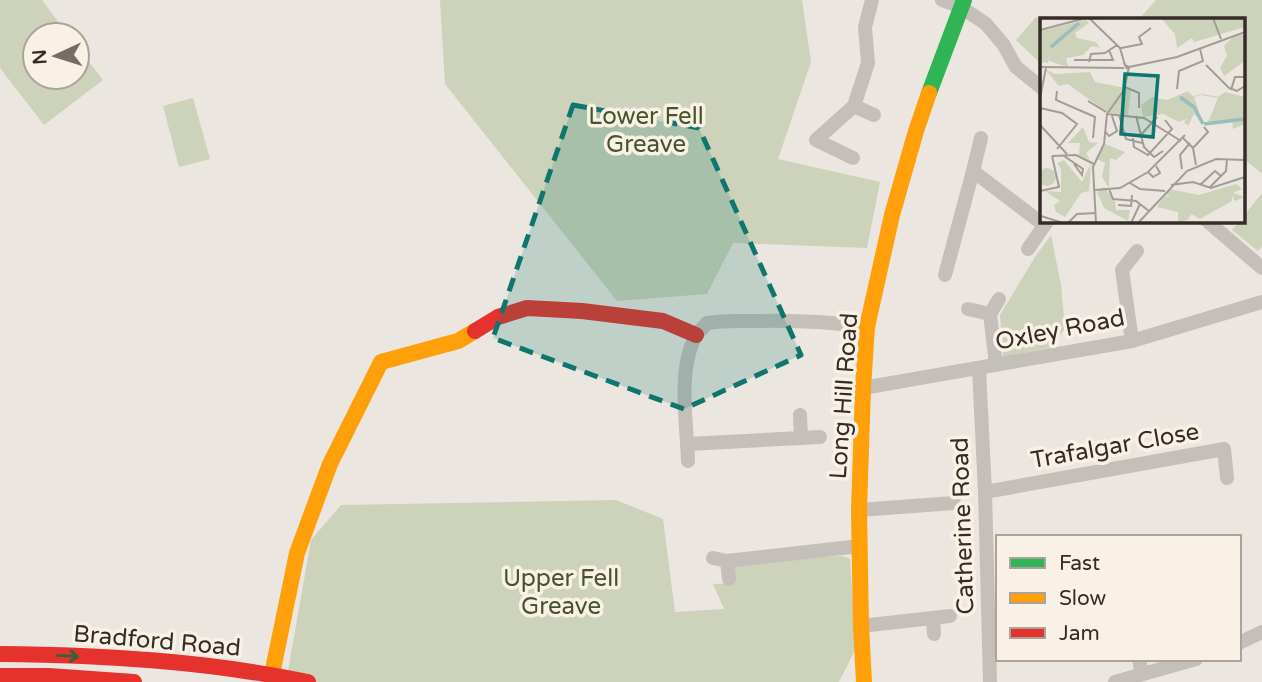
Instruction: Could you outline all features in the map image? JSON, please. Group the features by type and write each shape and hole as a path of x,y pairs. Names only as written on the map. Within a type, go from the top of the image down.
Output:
{"street":[{"path":"852,158 816,140 854,106 868,63 865,27 872,0"},
{"path":"942,0 962,4 986,24 1003,44 1016,67 1040,87"},
{"name":"Long Hill Road","path":"864,682 859,510 867,327 892,215 916,131 962,4"},
{"path":"854,106 874,115"},
{"path":"945,275 981,138"},
{"path":"973,171 1040,219"},
{"path":"1208,222 1262,268"},
{"path":"1028,250 1046,223"},
{"path":"1132,341 1122,270 1136,251"},
{"path":"996,365 990,314 999,299"},
{"name":"Oxley Road","path":"863,388 1132,341 1262,302"},
{"path":"272,674 297,553 330,464 381,362 458,341 498,317 527,308 582,311 663,321 696,335"},
{"path":"968,309 990,314"},
{"path":"688,461 686,379 696,335 707,323 785,320 867,327"},
{"name":"Catherine Road","path":"979,369 990,682"},
{"path":"800,415 801,438"},
{"path":"687,444 820,438"},
{"name":"Trafalgar Close","path":"985,492 1224,449 1227,478"},
{"path":"859,510 954,503"},
{"path":"729,579 720,560 860,546"},
{"path":"861,626 950,616"},
{"path":"933,618 934,634"},
{"path":"1241,642 1262,632"},
{"name":"Bradford Road","path":"0,654 169,662 272,674 308,682"},
{"path":"1115,682 1140,667 1159,670 1190,661"},
{"name":"Bradford Road","path":"0,676 49,676 135,682"}],"highlighted area":[{"path":"573,105 699,128 801,355 684,409 493,338"}],"green space":[{"path":"0,0 42,0 58,21 21,21 21,91 89,91 44,125 0,68"},
{"name":"Lower Fell Greave","path":"440,0 802,0 811,62 778,159 880,182 867,248 733,243 707,294 617,301 445,84"},
{"path":"1156,0 1262,0 1262,174 1244,159 1244,18 1140,18"},
{"path":"1036,17 1040,20 1040,63 1016,40"},
{"path":"91,65 103,80 91,89"},
{"path":"193,98 210,159 179,167 163,106"},
{"path":"1262,193 1262,247 1258,251 1232,230 1239,222 1244,222 1244,216"},
{"path":"1051,235 1061,285 1065,329 1049,348 1003,357 1000,315"},
{"name":"Upper Fell Greave","path":"616,500 663,519 675,612 724,609 713,584 733,583 732,562 842,556 850,559 856,648 839,682 286,682 311,540 341,505"}],"traffic: fast":[{"path":"929,93 964,0"}],"traffic: slow":[{"path":"864,682 859,510 867,327 892,215 929,93"},
{"path":"272,674 297,553 330,464 381,362 458,341 475,331"}],"traffic: jam":[{"path":"475,331 498,317 527,308 582,311 663,321 696,335"},
{"path":"0,654 155,660 308,682"},
{"path":"0,676 49,676 134,682"}]}
